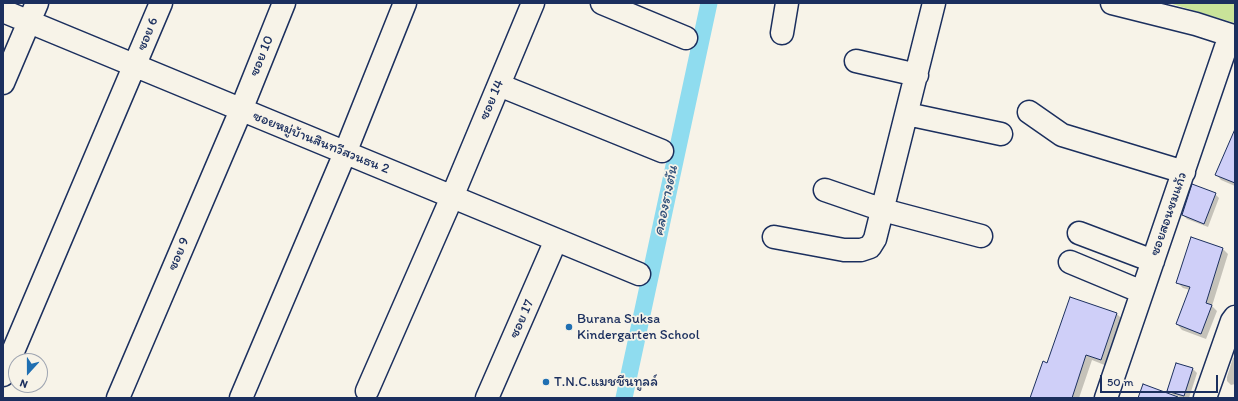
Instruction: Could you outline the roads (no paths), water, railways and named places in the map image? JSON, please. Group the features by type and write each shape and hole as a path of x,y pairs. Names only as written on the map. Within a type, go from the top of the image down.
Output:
{"street":[{"name":"ซอย 6","path":"3,375 161,3"},
{"name":"ซอย 10","path":"241,110 284,3"},
{"path":"241,398 345,153 406,3"},
{"name":"ซอย 14","path":"367,391 452,197 533,3"},
{"path":"602,3 686,38"},
{"path":"782,33 787,3"},
{"path":"774,237 844,250 861,250 870,247 875,239 883,210 934,3"},
{"path":"1112,3 1233,35"},
{"name":"ซอยหมู่บ้านสินทวีสวนธน 2","path":"3,11 33,12 135,66 639,274"},
{"path":"3,83 33,12"},
{"name":"ซอยสอนชมแก้ว","path":"1106,398 1233,35"},
{"path":"856,61 917,75"},
{"path":"498,85 662,151"},
{"name":"ซอย 9","path":"118,398 241,110"},
{"path":"1028,112 1062,135 1184,172"},
{"path":"907,114 1001,134"},
{"path":"825,190 883,210 982,236"},
{"path":"1079,233 1153,261"},
{"name":"ซอย 17","path":"487,398 556,240"},
{"path":"1070,262 1142,292"},
{"path":"1206,398 1232,321 1235,317"}],"waterway":[{"name":"คลองรางตัน","path":"624,398 709,3"}],"place":[{"name":"Burana Suksa Kindergarten School","path":"569,327"},
{"name":"T.N.C.แมชชีนทูลล์","path":"546,382"}]}
